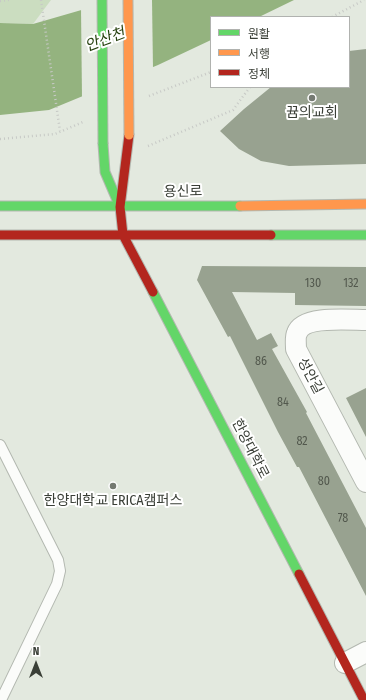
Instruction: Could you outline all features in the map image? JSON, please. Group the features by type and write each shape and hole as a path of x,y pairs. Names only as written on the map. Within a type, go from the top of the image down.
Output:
{"street":[{"name":"한양대학로","path":"102,0 104,172 120,207"},
{"name":"한양대학로","path":"128,0 129,135 128,154 120,207 123,235 364,700"},
{"name":"용신로","path":"0,206 120,207 366,204"},
{"path":"0,235 366,235"},
{"name":"성안길","path":"366,320 317,320 303,324 297,332 296,349 366,482"},
{"path":"345,663 366,652"}],"lane":[{"path":"0,445 58,560 60,571 57,584 1,700"}],"path":[{"path":"0,1 9,0"},
{"path":"41,0 60,132"},
{"path":"334,16 364,0"},
{"path":"128,154 233,110 249,88"}],"shaded area":[{"path":"0,0 51,0 33,24 0,23"}],"water":[{"name":"안산천","path":"116,0 294,0 261,16 210,16 210,40 158,65 49,110 0,115 0,23 33,24"}],"pier":[{"path":"109,0 152,0 153,69 82,98 81,8"}],"building":[{"name":"뀸의교회","path":"366,49 366,164 289,166 261,161 239,149 220,131 270,88 350,88 350,51"},
{"path":"202,266 366,267 366,306 295,305 295,293 232,292 257,340 271,333 278,346 272,349 307,412 306,413 366,528 366,596 299,467 297,467 278,432 230,336 228,337 197,280"},
{"path":"366,388 366,437 346,398"}],"traffic: fast":[{"path":"102,0 103,144"},
{"path":"103,144 105,172 120,207"},
{"path":"0,206 240,206"},
{"path":"271,235 366,235"},
{"path":"153,292 299,574"}],"traffic: slow":[{"path":"128,0 129,135"},
{"path":"240,206 366,204"}],"traffic: jam":[{"path":"129,135 120,207 123,235 153,292"},
{"path":"0,235 271,235"},
{"path":"299,574 364,700"}],"place":[{"name":"뀸의교회","path":"312,98"},
{"name":"한양대학교 ERICA캠퍼스","path":"113,486"}]}
